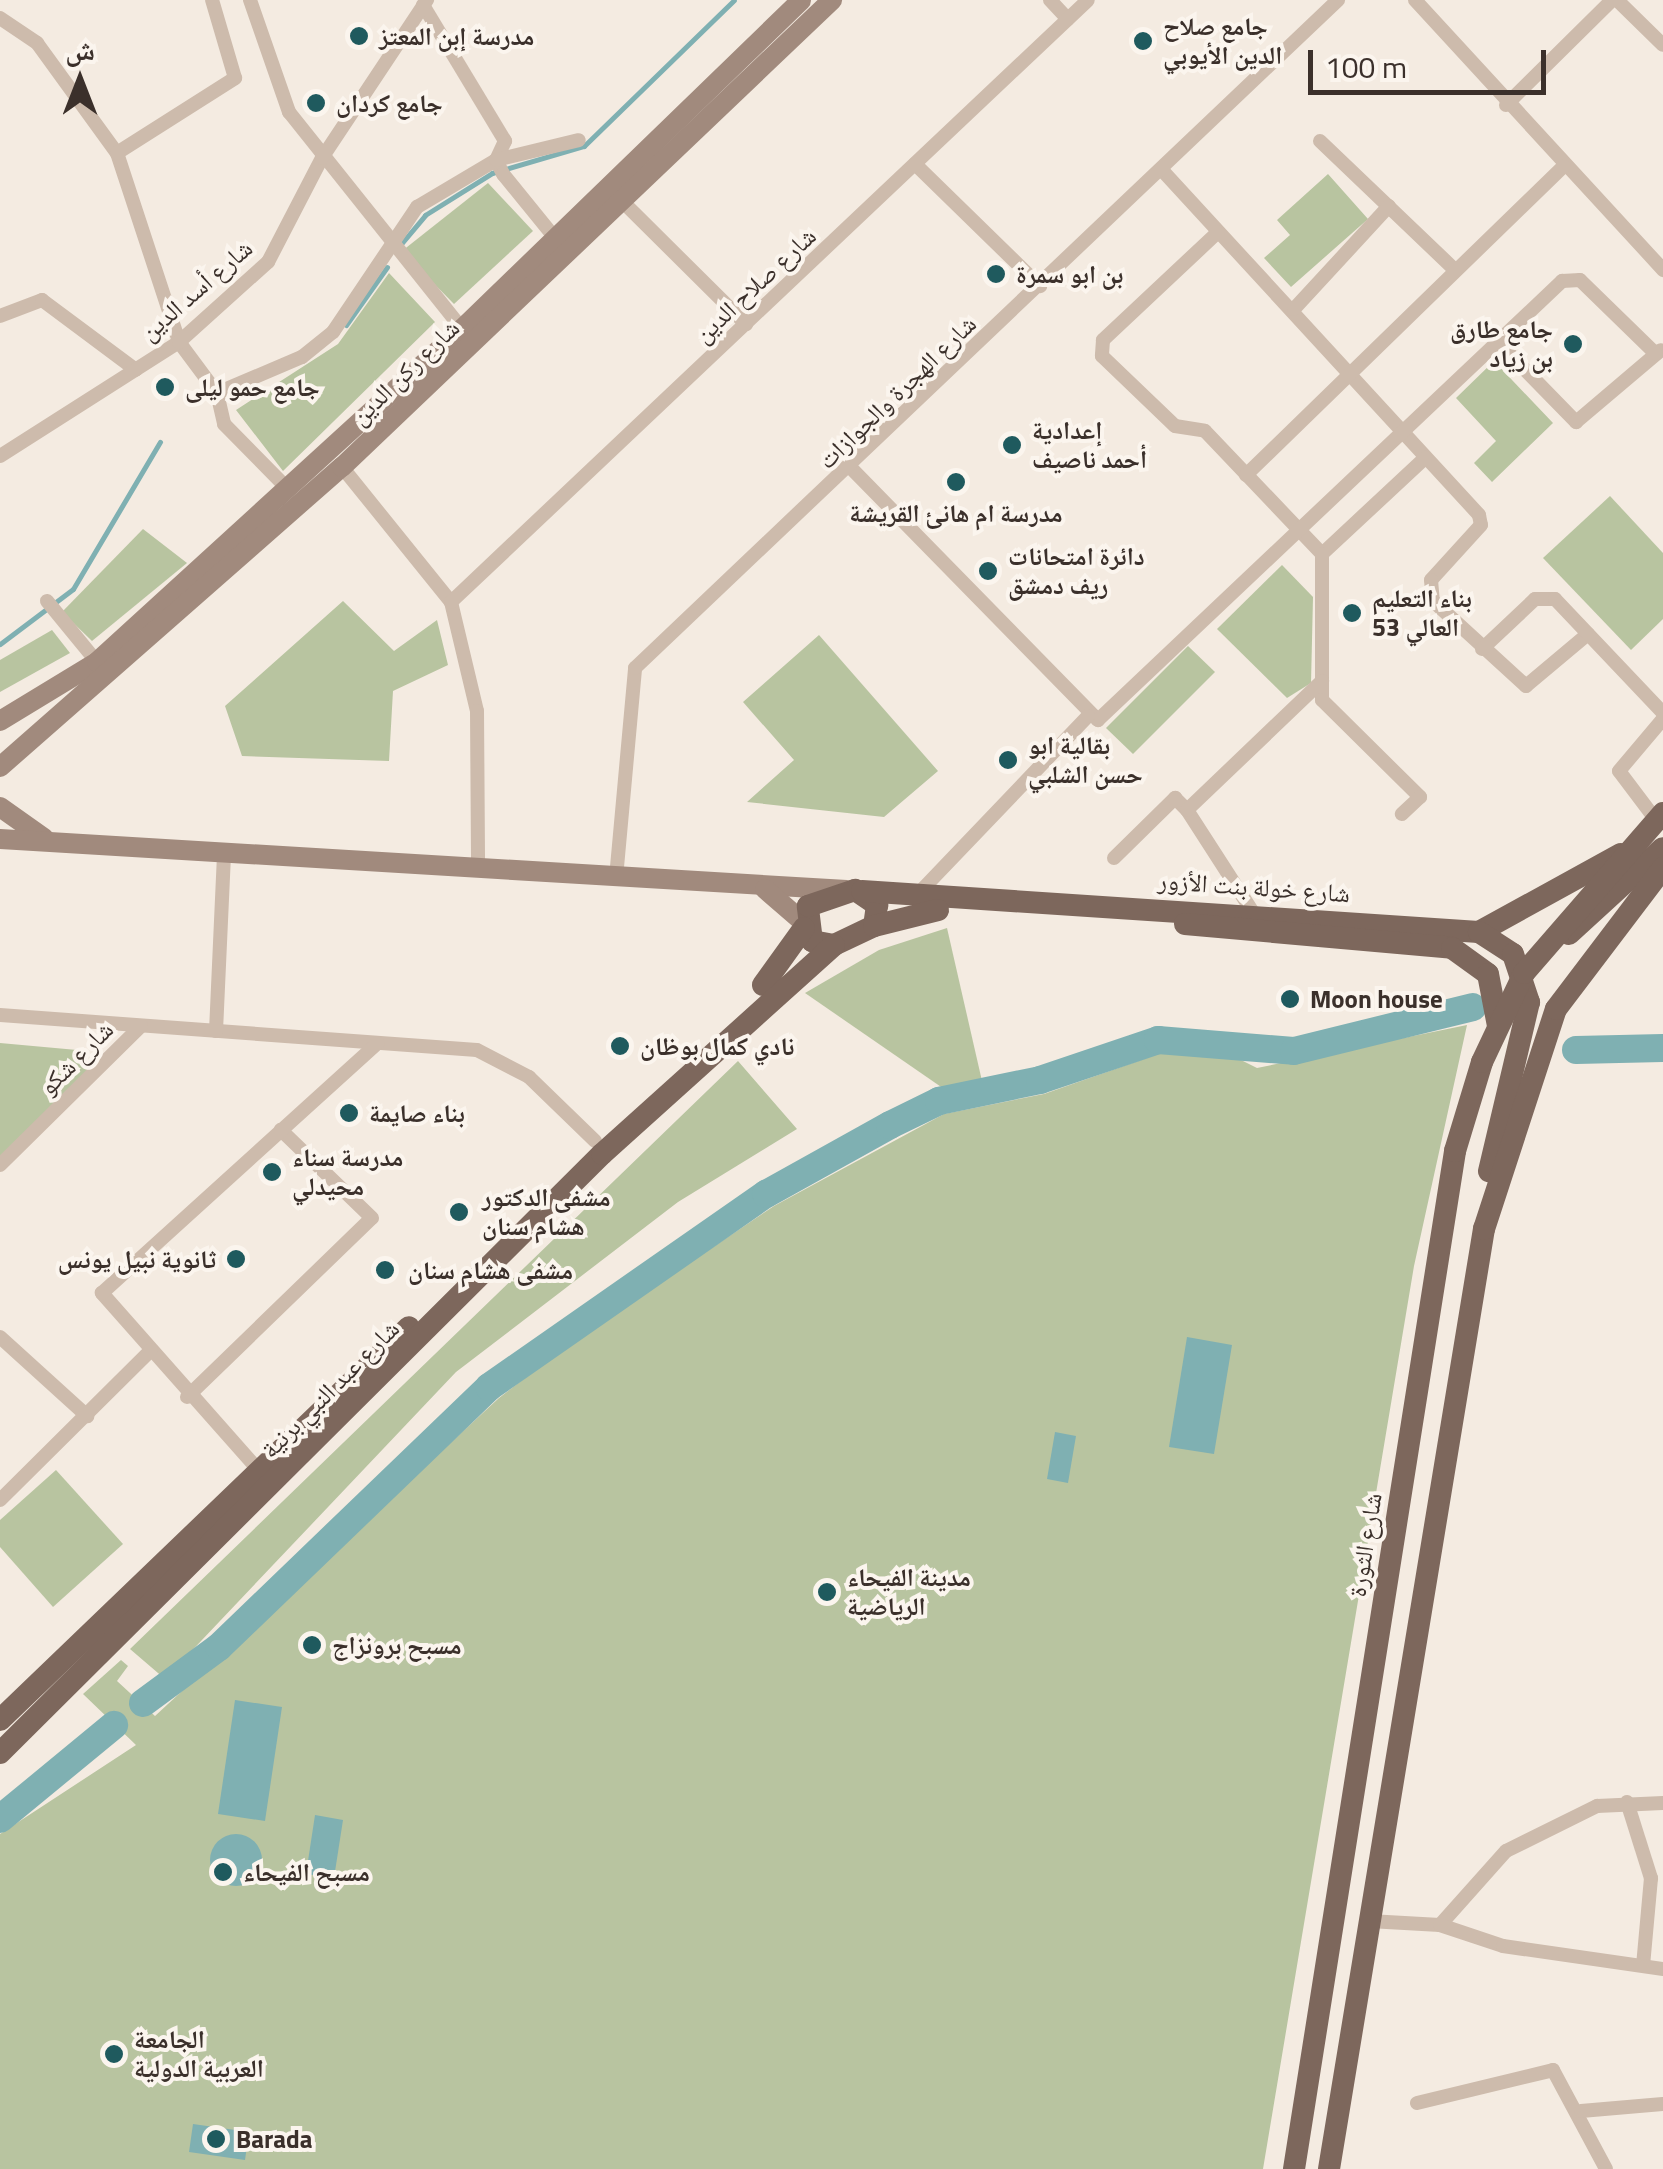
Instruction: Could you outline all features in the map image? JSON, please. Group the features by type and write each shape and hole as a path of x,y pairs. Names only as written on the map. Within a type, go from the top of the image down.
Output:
{"main road":[{"name":"شارع ركن الدين","path":"0,767 342,467 832,0"},
{"name":"شارع ركن الدين","path":"0,721 97,662 462,329 788,5"},
{"path":"0,807 46,839"},
{"path":"1543,946 1621,854 1659,816"},
{"path":"0,839 478,866 763,888 858,890 877,905 874,926 834,946 818,945 803,924 763,888"},
{"name":"شارع خولة بنت الأزور","path":"874,926 945,910 1258,928 1469,954 1519,964 1543,946 1586,924 1663,848"},
{"path":"1328,2169 1484,1229 1496,1120 1528,1016 1519,964 1479,932 1621,854"},
{"path":"1484,1229 1540,1041 1574,978 1663,868"},
{"path":"803,924 816,900 858,890"},
{"name":"شارع خولة بنت الأزور","path":"858,890 915,898 1252,911 1479,932"},
{"name":"شارع عبد النبي برنية","path":"0,1720 262,1474 595,1141 777,972 803,924"},
{"name":"شارع عبد النبي برنية","path":"0,1753 602,1154 834,946"},
{"path":"1469,954 1494,986 1498,1028"},
{"name":"شارع الثورة","path":"1294,2169 1455,1151 1519,964"}],"street":[{"path":"117,154 234,78 212,0"},
{"path":"250,0 289,112 390,248 462,329"},
{"path":"1050,0 1068,20"},
{"name":"شارع صلاح الدين","path":"451,602 1088,0"},
{"name":"شارع الهجرة والجوازات","path":"616,878 635,668 851,468 1338,0"},
{"path":"1414,0 1663,270"},
{"path":"1506,104 1615,0 1663,44"},
{"path":"426,2 505,141 500,167 554,238"},
{"name":"شارع أسد الدين","path":"0,456 179,342 268,262 322,158 426,2"},
{"path":"0,18 37,43 117,154 179,342 221,399 224,424 286,487"},
{"path":"221,399 302,357 334,332 417,207 500,167 580,140"},
{"path":"1320,141 1455,270"},
{"path":"915,164 1040,286"},
{"path":"1246,475 1564,166"},
{"path":"1160,168 1294,309 1481,525 1427,590 1482,648 1526,686 1588,634"},
{"path":"622,200 746,324"},
{"path":"1294,309 1389,206"},
{"path":"1218,232 1100,347 1175,426 1205,431 1322,554 1322,700 1420,797 1402,814"},
{"path":"851,468 1088,716 1107,716 1498,342 1571,277 1660,351 1576,422 1498,342"},
{"path":"0,316 42,300 136,370"},
{"path":"1322,554 1426,458"},
{"path":"342,467 451,602 476,711 478,866"},
{"path":"1482,648 1545,596 1588,634 1663,716 1619,771 1659,816"},
{"path":"47,601 74,642 97,662"},
{"path":"1187,810 1322,680"},
{"path":"915,898 1088,716"},
{"path":"1114,858 1176,798 1252,911"},
{"path":"216,1031 224,852"},
{"path":"0,1015 478,1050 529,1076 595,1141"},
{"name":"شارع شكو","path":"0,1165 140,1026"},
{"path":"262,1474 187,1396 102,1293 378,1043"},
{"path":"187,1396 372,1218 281,1130"},
{"path":"0,1337 87,1416"},
{"path":"0,1500 151,1350"},
{"path":"1627,1802 1651,1878 1643,1966"},
{"path":"1440,1925 1506,1850 1597,1806 1663,1803"},
{"path":"1369,1920 1440,1925 1502,1946 1663,1969"},
{"path":"1417,2103 1545,2068 1582,2111 1606,2169"},
{"path":"1582,2111 1663,2104"}],"green space":[{"path":"1328,174 1368,219 1291,287 1264,258 1290,235 1277,220"},
{"path":"488,183 533,231 454,304 402,251"},
{"path":"389,273 435,322 283,471 236,410 338,344"},
{"path":"1494,361 1553,423 1492,482 1474,463 1496,441 1456,398"},
{"path":"1610,496 1663,553 1663,619 1631,650 1543,558"},
{"path":"143,529 187,563 92,641 62,612"},
{"path":"1282,565 1313,597 1311,683 1287,698 1217,629"},
{"path":"343,601 394,651 437,620 448,665 393,691 389,761 242,756 225,706"},
{"path":"52,630 70,653 0,692 0,660"},
{"path":"819,635 938,771 884,817 747,802 794,760 743,702"},
{"path":"1188,646 1215,672 1133,754 1106,728"},
{"path":"947,928 982,1081 947,1091 805,993 879,950"},
{"name":"مدينة الفيحاء الرياضية","path":"1467,1025 1414,1266 1263,2169 0,2169 0,1834 136,1745 83,1694 121,1660 128,1666 117,1681 155,1716 499,1398 572,1342 774,1206 944,1114 1044,1094 1161,1053 1231,1055 1257,1068"},
{"path":"0,1043 77,1050 93,1073 0,1161"},
{"path":"738,1061 797,1129 678,1202 456,1372 165,1679 130,1649"},
{"path":"56,1470 123,1544 53,1607 0,1547 0,1520"}],"water":[{"path":"1187,1337 1232,1345 1214,1454 1169,1447"},
{"path":"1055,1432 1076,1436 1068,1483 1047,1479"},
{"path":"235,1700 282,1707 265,1821 218,1814"},
{"path":"315,1815 343,1820 334,1878 306,1874"},
{"path":"236,1834 254,1842 262,1860 254,1878 236,1886 218,1878 210,1860 218,1842"},
{"path":"193,2124 249,2132 245,2160 189,2152"}],"waterway":[{"path":"401,244 425,215 492,173 584,146 734,0"},
{"path":"346,325 387,267"},
{"path":"0,644 73,589 160,442"},
{"path":"143,1703 219,1647 489,1387 766,1194 890,1125 939,1101 1040,1080 1158,1040 1294,1051 1473,1007"},
{"path":"1576,1050 1663,1048"},
{"path":"0,1819 114,1725"}],"place":[{"name":"مدرسة إبن المعتز","path":"359,36"},
{"name":"جامع صلاح الدين الأيوبي","path":"1143,41"},
{"name":"جامع كردان","path":"316,103"},
{"name":"بن ابو سمرة","path":"996,274"},
{"name":"جامع طارق بن زياد","path":"1573,344"},
{"name":"جامع حمو ليلى","path":"165,387"},
{"name":"إعدادية أحمد ناصيف","path":"1012,445"},
{"name":"مدرسة ام هانئ القريشة","path":"956,482"},
{"name":"دائرة امتحانات ريف دمشق","path":"988,571"},
{"name":"بناء التعليم العالي 53","path":"1352,613"},
{"name":"بقالية ابو حسن الشلبي","path":"1008,760"},
{"name":"Moon house","path":"1290,999"},
{"name":"نادي كمال بوظان","path":"620,1046"},
{"name":"بناء صايمة","path":"349,1113"},
{"name":"مدرسة سناء محيدلي","path":"272,1172"},
{"name":"مشفى الدكتور هشام سنان","path":"459,1212"},
{"name":"ثانوية نبيل يونس","path":"236,1259"},
{"name":"مشفى هشام سنان","path":"385,1270"},
{"name":"مدينة الفيحاء الرياضية","path":"827,1592"},
{"name":"مسبح برونزاج","path":"312,1645"},
{"name":"مسبح الفيحاء","path":"223,1872"},
{"name":"الجامعة العربية الدولية","path":"114,2054"},
{"name":"Barada","path":"216,2139"}]}
